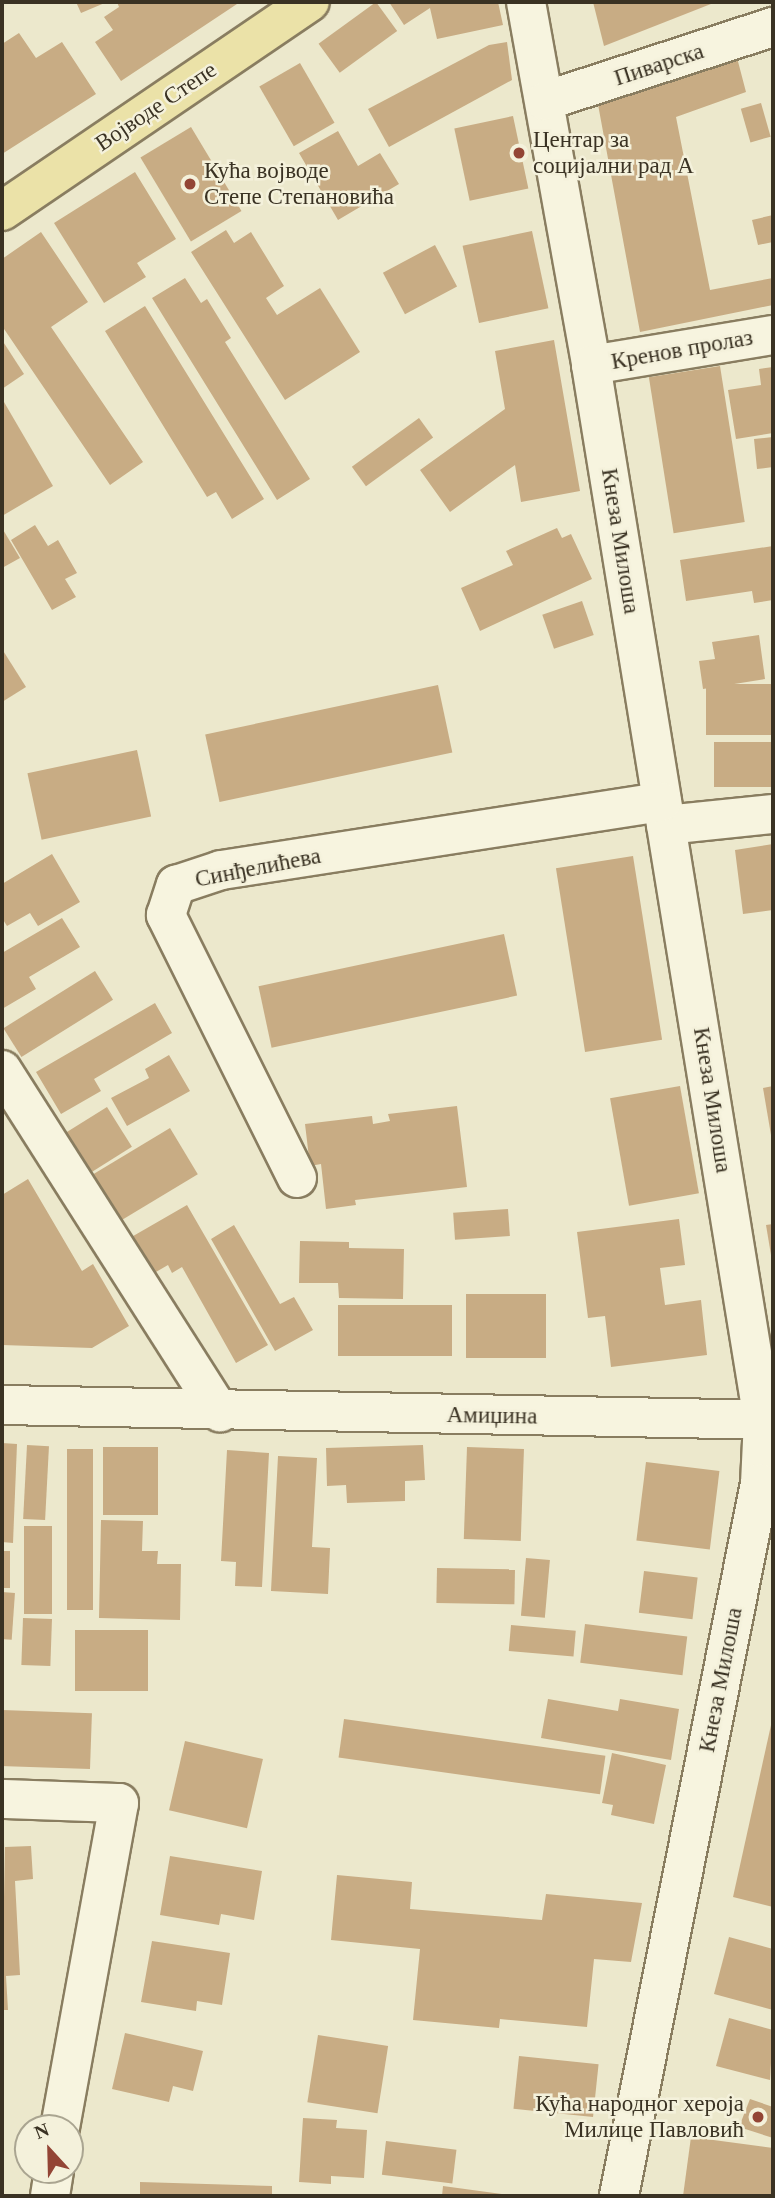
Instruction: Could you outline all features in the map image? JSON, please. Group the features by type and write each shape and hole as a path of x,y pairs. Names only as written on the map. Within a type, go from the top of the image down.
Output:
{"main road":[{"name":"Војводе Степе","path":"2,211 310,2"}],"street":[{"name":"Кнеза Милоша","path":"526,2 591,365 664,813 768,1420 760,1483 619,2196"},
{"name":"Пиварска","path":"545,101 773,27"},
{"name":"Кренов пролаз","path":"591,365 773,334"},
{"name":"Синђелићева","path":"297,1178 166,915 176,886 221,870 664,813 773,814"},
{"path":"2,1070 220,1412"},
{"name":"Амиџина","path":"2,1405 220,1412 768,1420"},
{"path":"2,1799 120,1803 63,2114"}],"building":[{"path":"76,2 107,2 81,13"},
{"path":"117,2 237,4 121,81 95,42 113,30 104,17 119,7"},
{"path":"376,2 397,31 340,73 319,44"},
{"path":"389,2 498,2 503,25 437,39 430,8 404,25"},
{"path":"593,2 716,2 604,46"},
{"path":"19,33 36,58 62,42 96,94 2,154 2,44"},
{"path":"507,42 512,80 389,147 368,109 489,45"},
{"path":"735,50 746,92 676,117 710,290 773,278 773,305 640,332 597,99"},
{"path":"300,63 334,123 294,146 259,86"},
{"path":"761,103 771,137 750,142 741,109"},
{"path":"513,116 528,188 470,201 454,128"},
{"name":"Кућа војводе Степе Степановића","path":"191,127 241,211 191,241 140,157"},
{"path":"338,131 358,166 380,153 399,184 338,220 299,153"},
{"path":"135,172 176,239 137,263 146,277 104,303 54,223"},
{"path":"773,215 773,242 758,245 752,220"},
{"path":"226,230 234,243 251,232 284,286 266,298 277,315 320,288 360,352 285,400 191,252"},
{"path":"532,231 548,308 479,323 463,246"},
{"path":"41,232 88,302 51,327 143,462 110,485 2,326 2,259"},
{"path":"435,245 457,286 405,314 383,273"},
{"path":"185,278 201,303 207,299 231,338 225,342 310,479 277,500 152,298"},
{"path":"145,306 264,499 232,519 216,492 207,497 105,331"},
{"path":"2,340 24,374 2,389"},
{"path":"554,340 580,491 521,502 515,465 450,512 420,470 505,409 495,351"},
{"path":"720,366 745,522 674,533 649,377"},
{"path":"773,367 773,433 736,439 728,390 761,385 759,369"},
{"path":"4,402 53,486 2,516 2,403"},
{"path":"419,418 433,437 366,486 352,467"},
{"path":"773,437 773,467 757,469 754,439"},
{"path":"35,525 48,546 58,540 77,573 65,579 76,597 52,610 11,540"},
{"path":"2,528 20,558 2,568"},
{"path":"557,528 562,538 571,534 592,579 480,631 461,588 513,565 506,551"},
{"path":"773,546 773,600 754,603 752,591 686,601 680,560"},
{"path":"582,601 594,635 554,649 542,615"},
{"path":"759,635 765,679 703,689 699,661 715,659 712,642"},
{"path":"2,649 26,687 2,702"},
{"path":"706,684 773,684 773,735 706,735"},
{"path":"438,685 452,752 220,802 205,734"},
{"path":"714,742 773,742 773,787 714,787"},
{"path":"137,750 151,817 42,840 27,773"},
{"path":"773,844 773,910 743,914 735,850"},
{"path":"52,854 80,902 38,926 30,913 7,926 2,918 2,884"},
{"path":"633,856 662,1040 585,1052 556,868"},
{"path":"62,918 80,947 29,977 36,989 2,1009 2,953"},
{"path":"504,934 517,996 272,1048 258,986"},
{"path":"95,971 113,1000 21,1057 3,1028"},
{"path":"155,1003 172,1033 94,1079 101,1091 61,1114 36,1072"},
{"path":"169,1055 190,1091 127,1126 111,1098 149,1078 145,1069"},
{"path":"680,1086 699,1193 629,1206 610,1098"},
{"path":"773,1086 773,1141 772,1141 763,1088"},
{"path":"457,1106 467,1187 355,1200 356,1205 326,1209 321,1164 310,1166 305,1124 372,1116 373,1124 390,1121 388,1114"},
{"path":"107,1107 132,1147 88,1174 63,1135"},
{"path":"170,1128 198,1174 118,1222 90,1176"},
{"path":"28,1179 82,1271 93,1264 129,1326 92,1348 2,1345 2,1195"},
{"path":"187,1205 268,1345 236,1363 182,1267 172,1273 168,1265 149,1276 128,1239"},
{"path":"508,1209 510,1236 455,1240 453,1213"},
{"path":"679,1219 685,1265 660,1268 665,1305 701,1300 707,1355 611,1367 605,1316 588,1318 577,1232"},
{"path":"773,1224 773,1261 772,1261 766,1225"},
{"path":"234,1225 280,1304 294,1297 313,1330 275,1351 211,1239"},
{"path":"300,1241 349,1242 349,1248 404,1249 403,1299 339,1298 338,1283 299,1283"},
{"path":"466,1294 546,1294 546,1358 466,1358"},
{"path":"338,1305 452,1305 452,1356 338,1356"},
{"path":"2,1443 17,1444 13,1543 2,1542"},
{"path":"27,1445 49,1446 45,1520 23,1519"},
{"path":"423,1445 425,1480 405,1481 405,1501 347,1503 346,1485 327,1486 326,1448"},
{"path":"103,1447 158,1447 158,1515 103,1515"},
{"path":"467,1447 524,1449 521,1541 464,1539"},
{"path":"67,1449 93,1449 93,1610 67,1610"},
{"path":"227,1450 269,1453 262,1587 235,1586 236,1562 221,1561"},
{"path":"278,1456 317,1458 312,1547 330,1548 328,1594 271,1591"},
{"path":"646,1462 719,1471 710,1549 636,1540"},
{"path":"101,1520 143,1521 142,1551 158,1551 157,1564 181,1564 180,1620 99,1618"},
{"path":"24,1526 52,1526 52,1614 24,1614"},
{"path":"2,1551 10,1551 10,1588 2,1588"},
{"path":"526,1558 550,1560 545,1618 521,1616"},
{"path":"437,1568 515,1569 514,1604 436,1603"},
{"path":"644,1571 698,1578 692,1619 639,1613"},
{"path":"2,1592 15,1593 12,1640 2,1639"},
{"path":"23,1618 52,1619 50,1666 21,1665"},
{"path":"585,1624 687,1637 682,1675 580,1663"},
{"path":"511,1625 576,1631 573,1657 509,1651"},
{"path":"75,1630 148,1630 148,1691 75,1691"},
{"path":"548,1699 618,1711 620,1699 679,1709 671,1760 541,1738"},
{"path":"2,1710 92,1713 90,1769 2,1766"},
{"path":"773,1716 773,1907 733,1897"},
{"path":"344,1719 605,1756 600,1794 339,1758"},
{"path":"185,1741 263,1759 247,1828 169,1810"},
{"path":"612,1753 666,1765 654,1824 611,1815 613,1805 602,1803"},
{"path":"5,1841 5,1847 31,1846 33,1879 15,1881 20,1975 6,1976 8,2010 2,2010"},
{"path":"170,1856 262,1871 254,1920 221,1914 219,1925 160,1915"},
{"path":"337,1875 412,1882 410,1909 542,1920 546,1894 642,1903 631,1962 594,1959 587,2027 500,2019 499,2028 413,2020 420,1949 331,1940"},
{"path":"729,1937 773,1949 773,2010 714,1994"},
{"path":"152,1941 230,1953 222,2005 197,2001 196,2011 141,2002"},
{"path":"729,2018 773,2030 770,2080 716,2066"},
{"path":"125,2033 203,2051 193,2091 173,2086 169,2102 112,2089"},
{"path":"318,2035 388,2046 377,2113 307,2102"},
{"path":"519,2056 599,2064 593,2117 513,2109"},
{"name":"Кућа народног хероја Милице Павловић","path":"750,2099 773,2107 773,2138 739,2127"},
{"path":"303,2118 337,2120 336,2128 367,2130 364,2178 331,2176 331,2184 299,2182"},
{"path":"691,2137 773,2148 773,2196 683,2196"},
{"path":"386,2141 456,2150 452,2183 382,2175"},
{"path":"140,2182 272,2186 272,2196 140,2196"},
{"path":"443,2186 509,2195 509,2196 442,2196"}],"place":[{"name":"Центар за социјални рад А","path":"519,153"},
{"name":"Кућа војводе Степе Степановића","path":"190,184"},
{"name":"Кућа народног хероја Милице Павловић","path":"758,2117"}]}
